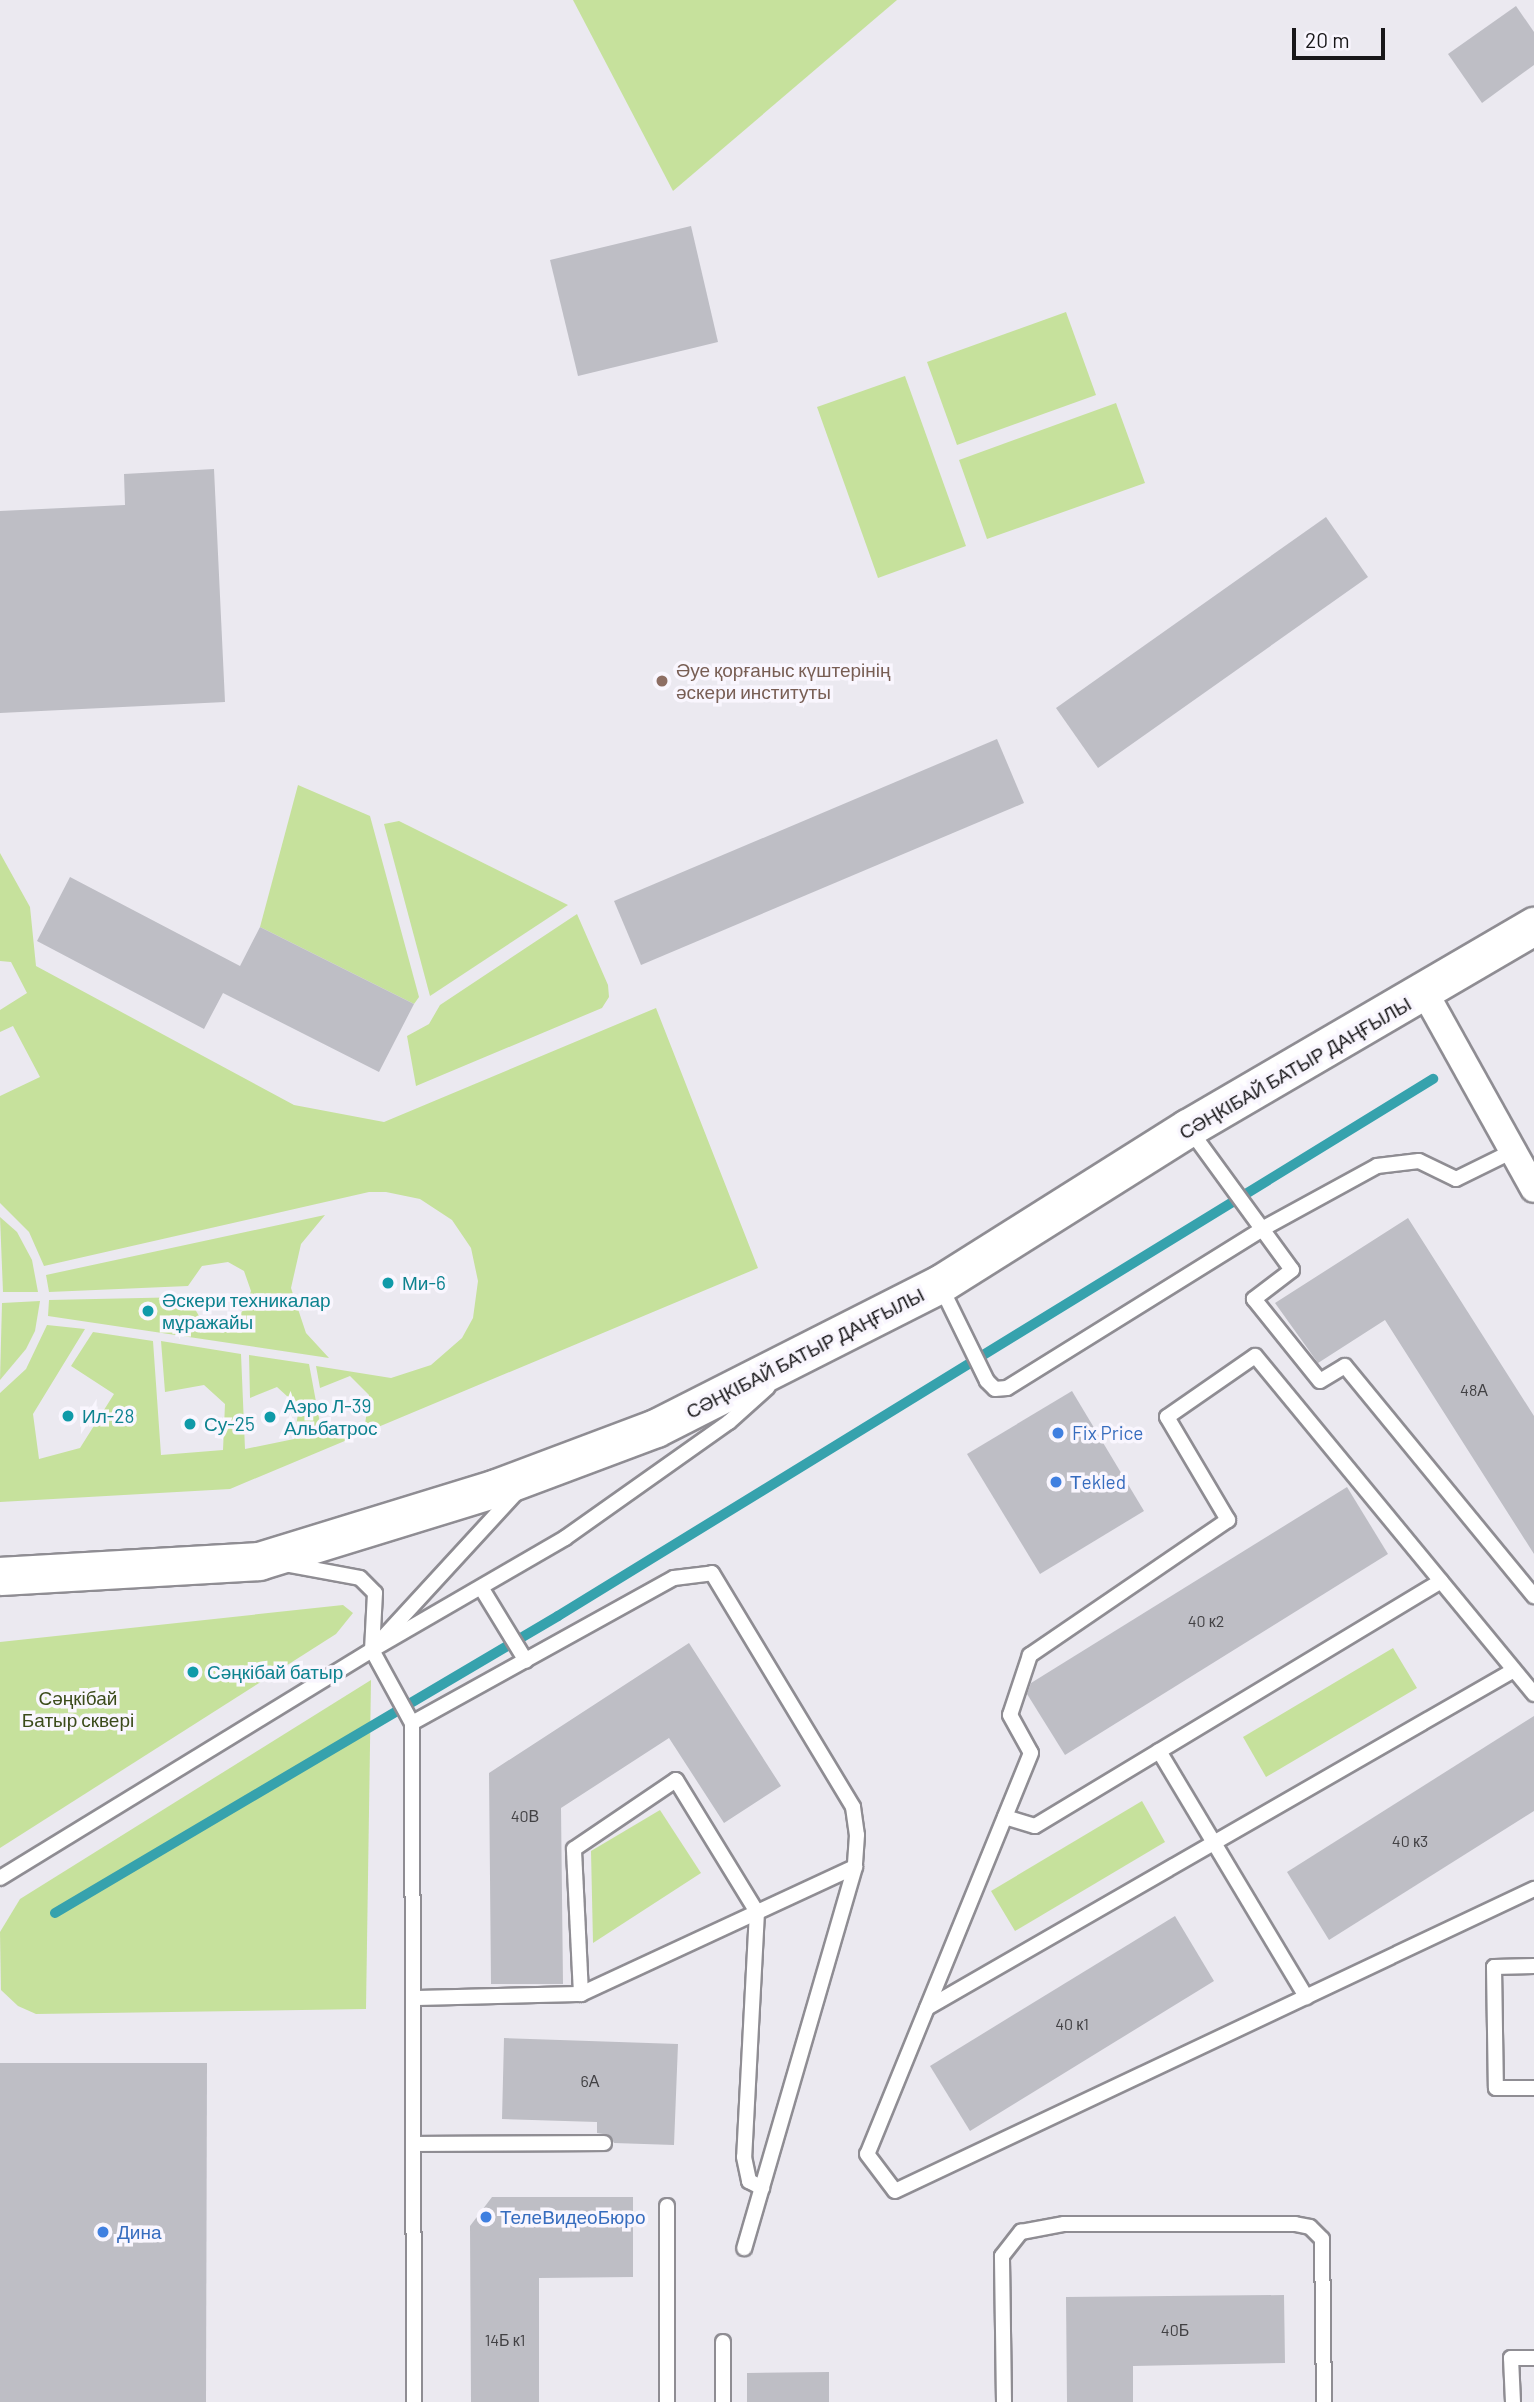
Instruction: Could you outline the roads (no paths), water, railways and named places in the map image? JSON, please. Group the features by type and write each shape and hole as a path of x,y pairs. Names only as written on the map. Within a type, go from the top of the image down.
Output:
{"main road":[{"name":"СӘҢКІБАЙ БАТЫР ДАҢҒЫЛЫ","path":"0,1576 259,1561 340,1540 534,1474 656,1428 940,1284 1188,1128 1424,993 1534,926"}],"street":[{"path":"1424,993 1534,1189"}],"lane":[{"path":"1188,1128 1292,1270 1254,1299 1320,1381 1345,1366 1534,1596"},
{"path":"940,1284 983,1373 995,1389 1007,1388 1262,1230 1377,1166 1419,1161 1456,1179 1513,1150"},
{"path":"0,1878 372,1650 482,1589 565,1538 729,1422 807,1352"},
{"path":"1534,1694 1255,1356 1167,1417 1228,1520 1030,1655 1010,1715 1031,1753 867,2154 895,2191 1534,1889"},
{"path":"372,1650 534,1474"},
{"path":"259,1561 360,1578 375,1593 372,1650 399,1693 411,1719 415,2144 414,2402"},
{"path":"411,1719 674,1578 712,1573 853,1807 858,1835 855,1867 744,2248"},
{"path":"1005,1817 1035,1826 1441,1581"},
{"path":"482,1589 524,1658"},
{"path":"927,2007 1514,1670"},
{"path":"1159,1751 1306,1997"},
{"path":"581,1994 574,1849 676,1780 757,1912 744,2157 749,2182 762,2188"},
{"path":"414,1998 581,1994 855,1867"},
{"path":"1534,1966 1494,1966 1496,2088 1534,2088"},
{"path":"415,2144 604,2143"},
{"path":"667,2206 667,2402"},
{"path":"1003,2402 1002,2256 1021,2232 1064,2224 1295,2224 1310,2227 1322,2239 1324,2402"},
{"path":"723,2342 723,2402"},
{"path":"1513,2402 1511,2358 1534,2358"}],"waterway":[{"path":"55,1913 558,1616 1433,1079"}],"place":[{"name":"Әуе қорғаныс күштерінің әскери институты","path":"662,681"},
{"name":"Ми-6","path":"388,1283"},
{"name":"Әскери техникалар мұражайы","path":"148,1311"},
{"name":"Ил-28","path":"68,1416"},
{"name":"Аэро Л-39 Альбатрос","path":"270,1417"},
{"name":"Су-25","path":"190,1424"},
{"name":"Fix Price","path":"1058,1433"},
{"name":"Тekled","path":"1056,1482"},
{"name":"Сәңкібай батыр","path":"193,1672"},
{"name":"ТелеВидеоБюро","path":"486,2217"},
{"name":"Дина","path":"103,2232"}],"park label":[{"name":"Сәңкібай Батыр сквері","path":"78,1709"}]}
